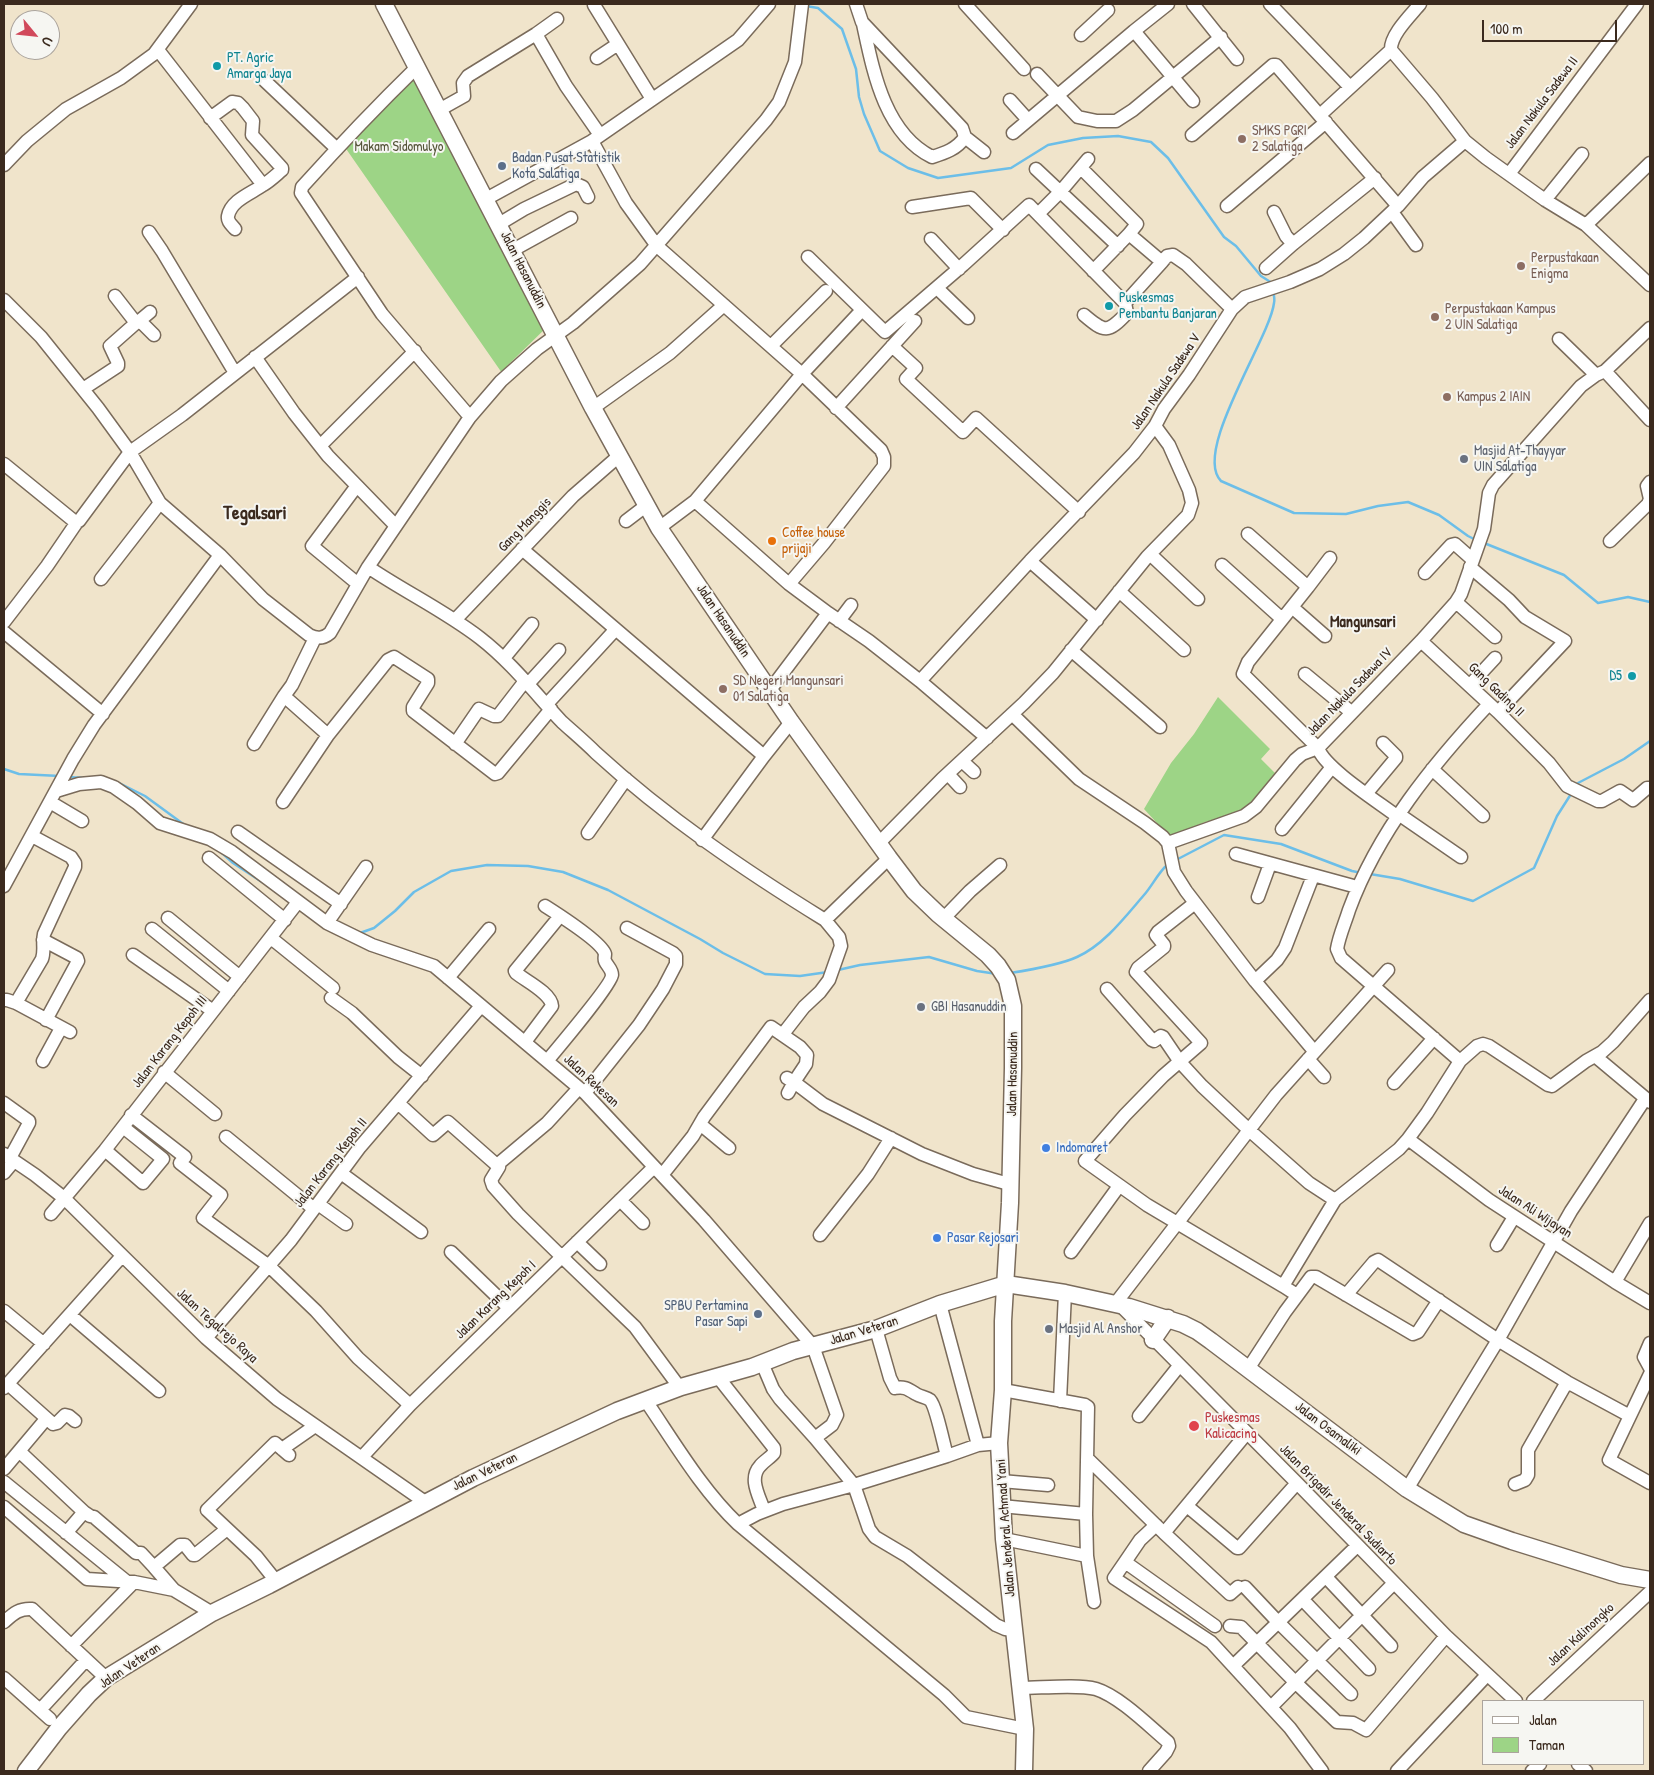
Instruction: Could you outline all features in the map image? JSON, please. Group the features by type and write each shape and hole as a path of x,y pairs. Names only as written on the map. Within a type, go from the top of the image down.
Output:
{"main road":[{"name":"Jalan Hasanuddin","path":"384,4 593,408 659,528 888,858 914,891 988,955 1007,980 1013,1006 1013,1015 1006,1284"},
{"name":"Jalan Veteran","path":"26,1771 59,1728 106,1678 212,1613 425,1502 617,1411 680,1388 813,1346 876,1329 940,1304 1006,1284"},
{"name":"Jalan Osamaliki","path":"1006,1284 1065,1293 1117,1305 1168,1318 1197,1331 1407,1489 1464,1524 1486,1533 1621,1575 1650,1580"},
{"name":"Jalan Jenderal Achmad Yani","path":"1006,1284 1003,1321 1003,1390 999,1443 1004,1539 1026,1729 1024,1771"},
{"path":"1153,1340 1168,1318"}],"street":[{"path":"4,165 27,141 66,109 120,78 154,54 191,4"},
{"path":"856,4 876,78 885,105 894,122 921,152 932,157 960,144 965,137"},
{"path":"965,4 1024,69"},
{"path":"1013,133 1168,4"},
{"path":"1270,4 1350,88"},
{"path":"1420,4 1390,43 1391,50 1432,98 1465,142 1545,200 1586,225 1650,285"},
{"name":"Jalan Nakula Sadewa II","path":"1509,174 1637,4"},
{"path":"594,5 652,99"},
{"path":"486,199 596,138 738,40 768,6"},
{"path":"1080,35 1108,6"},
{"path":"1198,6 1238,59"},
{"path":"4,300 41,337 83,389 130,452 160,503 220,555 263,599 315,638 324,637 330,633 368,567 470,417 501,381 537,349 557,336 640,264 752,138 778,102 795,62 801,10"},
{"path":"439,110 464,96 462,83 468,76 557,19"},
{"path":"862,22 962,128 965,137 984,152"},
{"path":"1134,31 1193,102"},
{"path":"536,34 596,138 626,204 657,246 802,374 881,450 884,457 884,466 824,544 789,584"},
{"path":"1037,74 1078,117 1097,121 1116,121 1133,110 1221,38"},
{"path":"597,58 618,44"},
{"path":"158,50 263,185"},
{"path":"1227,206 1323,118 1350,88 1391,50"},
{"path":"1192,135 1274,65 1279,67 1375,178 1416,245"},
{"path":"417,67 337,148 302,188 301,193 382,314 470,417"},
{"path":"265,80 337,148"},
{"path":"1010,100 1028,120"},
{"path":"210,118 232,102 238,103 253,121 252,135 282,168 282,170 263,185 247,194 234,206 229,213 229,222 236,229"},
{"name":"Jalan Nakula Sadewa V","path":"920,681 1030,561 1134,453 1155,426 1164,409 1189,376 1232,309 1245,296 1274,288 1320,269 1344,254 1395,209 1423,177 1465,142"},
{"path":"1545,200 1582,154"},
{"path":"1038,214 1061,191 1084,163 1137,224 1093,271"},
{"path":"1586,225 1650,163"},
{"path":"1036,169 1118,246"},
{"path":"1266,268 1292,244 1375,178"},
{"path":"499,224 524,209 576,184 583,187 588,197"},
{"path":"912,207 971,198 1003,230"},
{"path":"808,256 885,332 938,288 1029,205 1125,303 1127,313 1109,329 1105,330 1097,327 1084,316"},
{"path":"1274,212 1292,244"},
{"path":"512,250 571,218"},
{"path":"149,232 235,373"},
{"path":"1129,234 1162,262"},
{"path":"931,239 959,269"},
{"path":"1125,303 1167,256 1173,255 1186,264 1232,309"},
{"path":"4,622 130,452 182,415 358,277"},
{"path":"938,288 968,318"},
{"path":"771,346 826,291"},
{"path":"115,296 137,322 143,324 154,335"},
{"path":"593,408 670,353 724,305"},
{"path":"659,528 695,501 802,374 862,310"},
{"path":"83,389 118,366 110,346 150,312"},
{"path":"836,408 915,321"},
{"name":"Jalan Nakula Sadewa IV","path":"1168,843 1244,816 1256,807 1302,754 1318,748 1421,640 1456,602 1484,529 1489,493 1492,485 1581,386 1600,373 1650,328"},
{"path":"1559,339 1600,373 1650,419"},
{"path":"892,346 916,368 906,379 963,432 976,418 1079,512"},
{"path":"320,446 415,351"},
{"path":"255,357 294,413 320,446 356,487 396,526"},
{"path":"878,844 1052,673 1150,554 1188,515 1192,503 1189,490 1169,445 1155,426"},
{"name":"Gang Manggis","path":"455,620 574,496 620,456"},
{"path":"4,464 77,522"},
{"path":"1610,541 1648,504 1650,499 1647,486 1650,482"},
{"path":"356,487 312,546 358,584"},
{"path":"695,501 789,584 920,681 986,738"},
{"path":"101,579 160,503"},
{"path":"626,521 647,504"},
{"path":"1248,534 1308,587"},
{"path":"1425,573 1451,545 1455,544 1473,559 1525,617 1565,642 1447,749 1399,816 1366,868 1338,943 1337,950 1341,958 1460,1061"},
{"path":"522,549 764,756"},
{"path":"1150,554 1198,599"},
{"path":"4,886 8,867 32,836 73,759 103,714 220,555"},
{"path":"1330,558 1248,662 1243,674 1318,748 1332,767 1366,794 1461,857"},
{"path":"1030,561 1096,620"},
{"path":"1222,565 1282,620"},
{"path":"368,567 455,620 504,658 563,722 626,779 702,840 745,870 825,920 839,937 841,946 829,980 820,992 804,1007 783,1034 807,1055 806,1064 790,1084 823,1104 922,1154 973,1174 1009,1184"},
{"path":"1119,591 1184,650"},
{"path":"1456,602 1495,637"},
{"path":"839,621 850,605"},
{"path":"1292,607 1325,636"},
{"path":"770,690 828,613"},
{"path":"504,658 532,624"},
{"path":"283,802 328,735 388,660 394,657 428,680 427,686 413,707 413,711 497,774 549,706 615,630"},
{"path":"4,632 103,714"},
{"path":"254,744 292,685 315,638"},
{"name":"Gang Gading II","path":"1421,640 1494,708 1573,789 1602,801 1620,791 1633,800 1647,788 1650,788"},
{"path":"455,744 479,709 498,716 526,682 559,650"},
{"path":"1072,650 1160,727"},
{"path":"1470,685 1495,658"},
{"path":"1305,674 1351,712"},
{"path":"284,696 328,735"},
{"path":"1012,714 1079,779 1157,831 1168,843 1174,872 1178,880 1311,1055 1324,1077"},
{"path":"702,840 764,756 792,722"},
{"path":"1366,794 1396,758 1383,743"},
{"path":"962,760 974,772"},
{"path":"1282,829 1332,767"},
{"path":"1432,769 1483,816"},
{"path":"948,774 960,787"},
{"path":"588,834 626,779"},
{"path":"55,792 79,784 101,782 114,787 160,823 210,839 232,852 293,909"},
{"path":"55,792 82,821"},
{"path":"238,832 341,904"},
{"path":"32,836 72,857 75,863 75,867 43,940 44,951 42,959 10,1002 66,1030 43,1061"},
{"path":"1236,854 1313,876 1359,884"},
{"path":"209,858 293,909"},
{"path":"825,920 888,858"},
{"path":"1258,897 1270,864"},
{"path":"944,918 970,891 1000,865"},
{"path":"327,924 366,866"},
{"path":"1255,981 1277,960 1286,948 1313,876"},
{"path":"1194,902 1158,932 1156,936 1164,947 1136,970 1201,1041 1200,1044 1124,1115 1085,1161 1119,1186 1177,1223 1297,1295"},
{"path":"545,906 586,934 600,947 605,953 605,962 612,972 612,976 600,995 548,1061"},
{"name":"Jalan Rekesan","path":"293,909 372,946 434,966 548,1061 582,1090 717,1234 813,1346"},
{"name":"Jalan Karang Kepoh III","path":"51,1214 105,1150 293,909"},
{"path":"524,1042 552,1006 552,1002 545,994 515,971 560,916"},
{"path":"168,918 240,977"},
{"path":"497,1165 582,1090 639,1026 663,989 676,964 676,956 627,928"},
{"path":"152,929 229,991"},
{"path":"448,978 489,929"},
{"path":"271,938 332,993 386,1046 422,1076"},
{"path":"43,940 77,958 78,961 46,1020"},
{"path":"133,955 213,1011"},
{"path":"1117,1305 1249,1130 1311,1055 1388,970"},
{"path":"1107,989 1152,1040 1163,1037 1180,1062 1202,1086 1249,1130 1309,1183 1335,1200"},
{"path":"1283,1286 1335,1200 1393,1155 1408,1139 1460,1061 1477,1046 1483,1044 1496,1050 1550,1086 1613,1042 1650,1000"},
{"name":"Jalan Karang Kepoh II","path":"206,1338 269,1266 360,1147 481,1006"},
{"name":"Jalan Karang Kepoh I","path":"362,1457 410,1405 576,1242 620,1200 658,1171 693,1136 771,1028 783,1034"},
{"path":"1394,1083 1434,1038"},
{"path":"1407,1489 1498,1340 1571,1211 1648,1100 1595,1056"},
{"path":"164,1072 215,1114"},
{"path":"4,1103 29,1123 9,1158 4,1173"},
{"path":"398,1103 433,1135 448,1122 497,1165 499,1169 491,1180 493,1186 518,1214 634,1327 680,1388"},
{"path":"131,1115 185,1157 180,1163 221,1195 203,1218 269,1266 316,1311 358,1358 410,1405"},
{"path":"700,1124 729,1148"},
{"path":"105,1150 143,1183 163,1159 123,1127"},
{"path":"226,1137 316,1206 346,1224"},
{"path":"820,1235 868,1174 891,1138"},
{"name":"Jalan Ali Wijayan","path":"1408,1139 1514,1217 1650,1303"},
{"name":"Jalan Tegalrejo Raya","path":"9,1158 35,1175 64,1198 206,1338 277,1398 314,1426 362,1457 425,1502"},
{"path":"341,1173 421,1232"},
{"path":"1071,1252 1119,1186"},
{"path":"620,1200 643,1223"},
{"path":"1497,1246 1514,1217"},
{"path":"1615,1282 1650,1223"},
{"path":"576,1242 600,1264"},
{"path":"451,1252 508,1308"},
{"path":"75,1421 65,1415 55,1424 46,1419 6,1386 122,1256"},
{"path":"1346,1295 1374,1262 1378,1260 1498,1340 1566,1382 1630,1416"},
{"path":"1248,1369 1297,1295 1314,1276 1415,1334 1439,1300"},
{"path":"1060,1401 1065,1293"},
{"path":"940,1304 978,1445"},
{"name":"Jalan Brigadir Jenderal Sudiarto","path":"1117,1305 1297,1483 1446,1636 1515,1700"},
{"path":"4,1311 44,1344"},
{"path":"70,1315 159,1391"},
{"path":"876,1329 890,1378 895,1388 907,1388 933,1404 947,1456"},
{"path":"1650,1343 1644,1357 1650,1368"},
{"path":"813,1346 837,1415 832,1425 815,1438"},
{"path":"762,1363 770,1383 780,1399 854,1485 869,1529 878,1540 907,1556 996,1625 1014,1630"},
{"path":"1139,1416 1179,1366"},
{"path":"1650,1374 1646,1392 1630,1416 1609,1460 1650,1483"},
{"path":"718,1377 774,1448 773,1455 759,1467 754,1475 764,1511"},
{"path":"1514,1484 1525,1480 1528,1475 1528,1450 1550,1414 1566,1382"},
{"path":"1003,1390 1088,1407 1087,1556 1094,1602"},
{"path":"646,1401 725,1512 738,1524 944,1695 966,1717 1026,1729"},
{"path":"4,1468 20,1452 46,1419"},
{"path":"276,1581 256,1556 209,1512 208,1508 275,1443 286,1452 314,1426"},
{"path":"1247,1433 1187,1506 1160,1529 1140,1540 1114,1578 1206,1638 1220,1660 1233,1666 1271,1706 1322,1771"},
{"path":"738,1524 783,1504 854,1485 978,1445 999,1443"},
{"path":"20,1452 84,1512 94,1517 136,1553 141,1553 174,1590 212,1613"},
{"path":"1088,1459 1230,1594 1242,1587 1351,1694"},
{"path":"1001,1481 1048,1485"},
{"path":"4,1482 66,1533 130,1581"},
{"path":"1187,1506 1236,1548 1239,1548 1297,1483"},
{"path":"1002,1506 1086,1514"},
{"path":"4,1508 87,1579 130,1581 174,1590"},
{"path":"66,1533 84,1512"},
{"path":"154,1567 180,1545 185,1545 195,1555 227,1529"},
{"path":"1004,1539 1087,1556"},
{"path":"1233,1666 1357,1546"},
{"path":"1125,1562 1215,1626"},
{"path":"1326,1577 1391,1646"},
{"path":"71,1646 130,1581"},
{"path":"1271,1706 1394,1584"},
{"name":"Jalan Kalinongko","path":"1534,1700 1650,1592"},
{"path":"1302,1600 1369,1669"},
{"path":"4,1622 23,1608 32,1609 106,1678"},
{"path":"1230,1626 1241,1627 1256,1644 1337,1722 1353,1723 1366,1730 1446,1636"},
{"path":"40,1710 86,1660"},
{"path":"1396,1771 1487,1675"},
{"path":"4,1678 50,1719"},
{"path":"1021,1688 1089,1688 1115,1699 1168,1742 1169,1746 1166,1752 1149,1771"}],"green space":[{"name":"Makam Sidomulyo","path":"411,74 517,277 548,326 502,373 342,143"},
{"path":"1218,697 1270,749 1261,759 1275,773 1247,808 1238,815 1205,822 1170,837 1144,809 1171,763 1194,734"}],"waterway":[{"path":"806,6 818,8 842,29 856,69 859,97 864,114 880,151 908,168 938,178 1011,168 1048,145 1083,138 1118,136 1151,142 1168,158 1224,237 1236,246 1261,276 1272,283"},
{"path":"1273,291 1274,302 1269,320 1235,394 1216,446 1215,466 1221,481 1294,513 1346,514 1378,506 1408,502 1439,515 1476,540"},
{"path":"1484,543 1564,575 1598,603 1628,597 1650,602"},
{"path":"1575,787 1578,783 1624,759 1650,741"},
{"path":"4,769 19,774 60,776"},
{"path":"68,777 85,778"},
{"path":"119,783 145,796 186,826"},
{"path":"1370,874 1400,879 1473,901 1534,868 1557,816 1571,794"},
{"path":"1176,860 1224,835 1281,844 1362,873"},
{"path":"222,853 233,863 262,882"},
{"path":"360,933 374,928 414,892 451,871 487,865 528,866 563,872 608,890 765,974 800,976 828,972"},
{"path":"1010,973 1044,967 1087,952 1122,921 1167,865"},
{"path":"838,970 860,965 929,957 977,971 997,974"}],"place":[{"name":"PT. Agric Amarga Jaya","path":"217,66"},
{"name":"SMKS PGRI 2 Salatiga","path":"1242,139"},
{"name":"Badan Pusat Statistik Kota Salatiga","path":"502,166"},
{"name":"Perpustakaan Enigma","path":"1521,266"},
{"name":"Puskesmas Pembantu Banjaran","path":"1109,306"},
{"name":"Perpustakaan Kampus 2 UIN Salatiga","path":"1435,317"},
{"name":"Kampus 2 IAIN","path":"1447,397"},
{"name":"Masjid At-Thayyar UIN Salatiga","path":"1464,459"},
{"name":"Coffee house prijaji","path":"772,541"},
{"name":"D5","path":"1632,676"},
{"name":"SD Negeri Mangunsari 01 Salatiga","path":"723,689"},
{"name":"GBI Hasanuddin","path":"921,1007"},
{"name":"Indomaret","path":"1046,1148"},
{"name":"Pasar Rejosari","path":"937,1238"},
{"name":"SPBU Pertamina Pasar Sapi","path":"758,1314"},
{"name":"Masjid Al Anshor","path":"1049,1329"},
{"name":"Puskesmas Kalicacing","path":"1194,1426"}],"district":[{"name":"Tegalsari","path":"255,514"},
{"name":"Mangunsari","path":"1363,623"}]}
